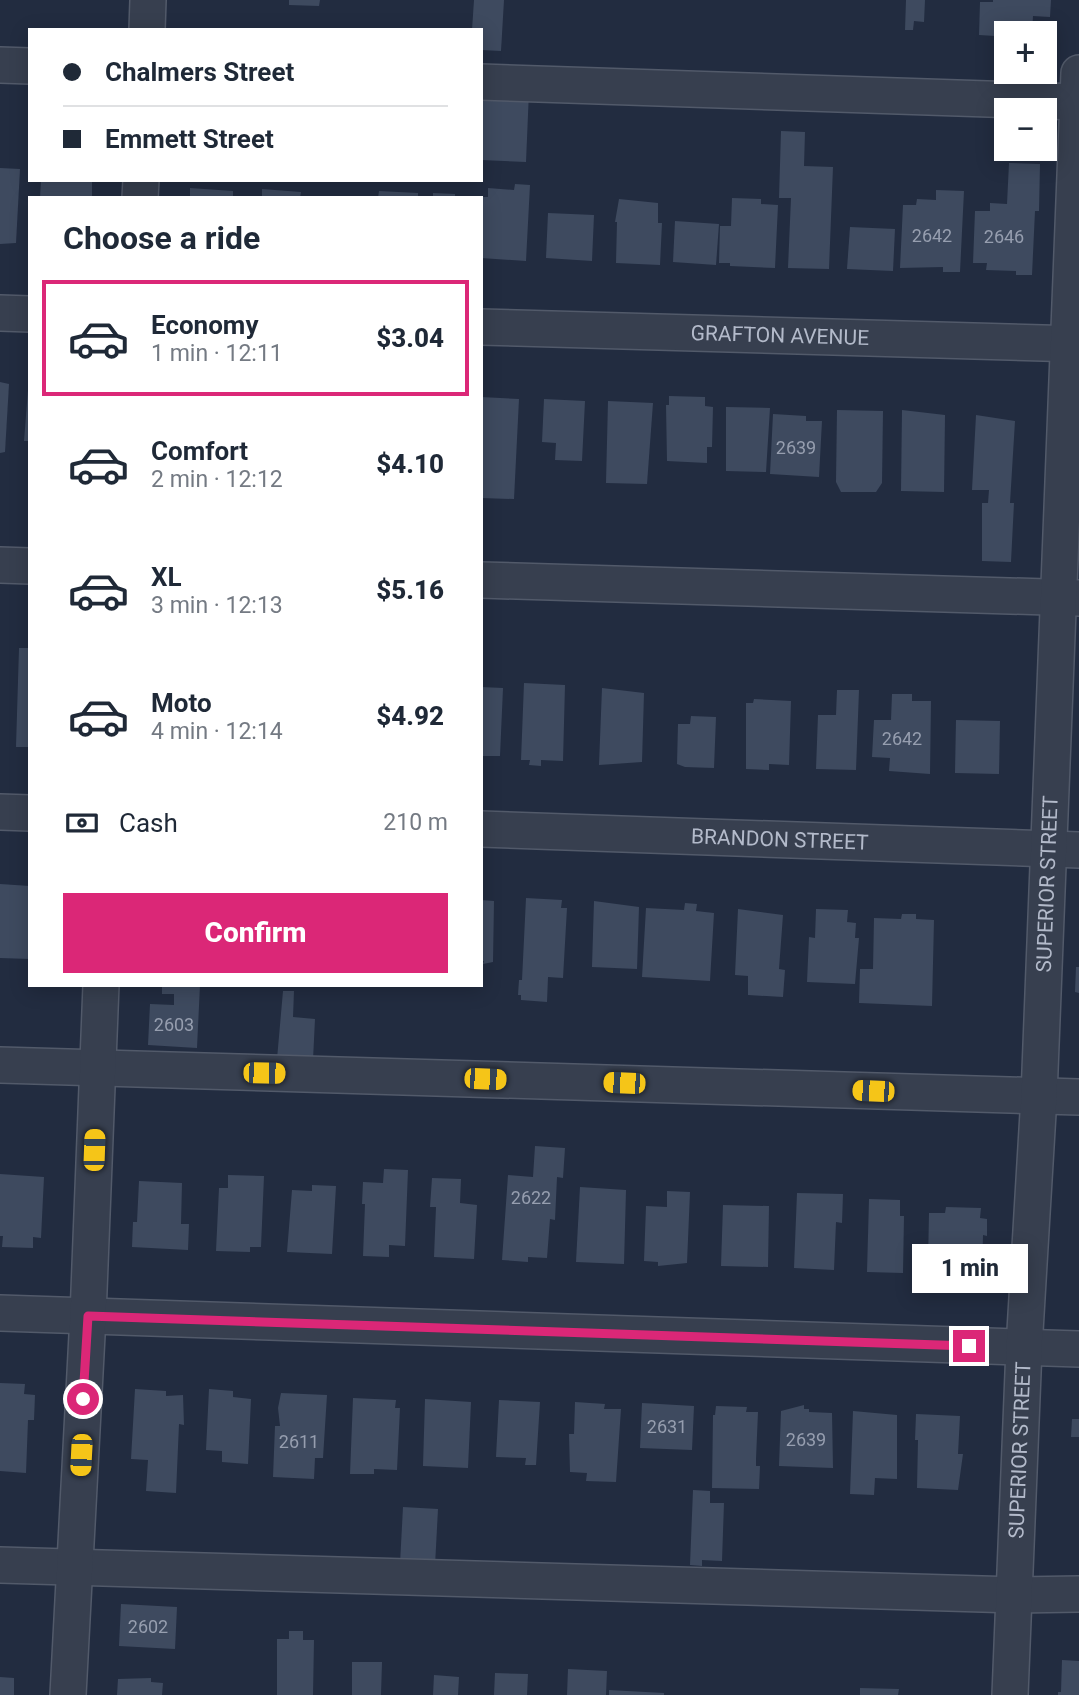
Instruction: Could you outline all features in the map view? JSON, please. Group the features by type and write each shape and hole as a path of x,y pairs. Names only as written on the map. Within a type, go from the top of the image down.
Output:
{"street":[{"path":"146,28 148,0"},
{"path":"0,65 28,66"},
{"path":"483,82 1079,92"},
{"name":"SUPERIOR STREET","path":"1010,1695 1024,1348 1039,1096 1064,849 1079,92"},
{"path":"0,313 28,314"},
{"name":"GRAFTON AVENUE","path":"483,327 1074,344"},
{"path":"0,565 28,566"},
{"path":"483,580 1070,597"},
{"path":"0,812 28,813"},
{"name":"BRANDON STREET","path":"483,829 1064,849"},
{"path":"68,1695 88,1316 101,987"},
{"path":"0,1065 1079,1097"},
{"path":"0,1313 1079,1349"},
{"path":"0,1565 1016,1595 1079,1594"}],"building":[{"path":"289,0 320,0 319,6 289,5"},
{"path":"474,0 504,0 501,51 483,50 483,28 472,28"},
{"path":"906,0 925,0 924,22 914,21 913,30 905,30"},
{"path":"1051,0 1050,17 1033,16 1033,21 994,21 994,36 979,35 980,2"},
{"path":"483,88 529,91 526,162 483,160"},
{"path":"781,131 805,132 804,166 833,167 829,269 788,268 791,198 779,198"},
{"path":"1009,163 1040,164 1039,211 1035,211 1032,275 1016,275 1016,271 986,270 987,263 973,263 975,211 990,211 990,203 1007,204"},
{"path":"0,168 20,169 16,243 0,244"},
{"path":"41,182 92,182 92,196 40,196"},
{"path":"515,184 530,185 526,261 483,258 483,197 488,197 488,188 514,190"},
{"path":"190,188 233,191 233,196 190,196"},
{"path":"262,189 301,192 300,196 262,196"},
{"path":"936,190 964,191 960,272 943,272 943,267 900,268 903,205 916,205 917,199 936,200"},
{"path":"379,191 418,193 418,196 378,196"},
{"path":"433,193 455,194 455,196 433,196"},
{"path":"732,198 761,199 761,204 778,205 775,268 719,263 720,226 731,226"},
{"path":"619,199 658,203 658,223 662,223 660,265 616,263 615,222"},
{"path":"548,213 594,215 592,261 546,258"},
{"path":"675,221 719,224 716,265 673,262"},
{"path":"850,227 895,229 893,271 847,269"},
{"path":"0,382 9,384 5,452 0,453"},
{"path":"28,390 28,441 24,441"},
{"path":"669,396 705,397 705,406 713,407 712,447 707,447 707,463 667,461 666,405 669,405"},
{"path":"483,397 519,399 514,499 483,498"},
{"path":"544,399 585,401 582,461 555,460 556,443 542,442"},
{"path":"608,401 653,403 647,484 606,483"},
{"path":"726,407 770,408 766,472 726,471"},
{"path":"837,410 883,411 882,483 876,492 841,492 836,482"},
{"path":"902,410 945,415 944,492 901,491"},
{"path":"773,414 806,416 806,421 822,421 819,477 770,474"},
{"path":"976,415 1015,421 1010,503 1014,503 1011,562 982,561 982,503 988,503 989,490 972,490"},
{"path":"19,648 28,648 28,747 16,747"},
{"path":"524,683 565,685 563,761 541,760 541,766 529,765 530,760 521,760"},
{"path":"483,687 503,688 500,756 483,756"},
{"path":"602,688 644,693 642,762 599,765"},
{"path":"837,690 859,690 856,770 816,769 818,715 836,715"},
{"path":"892,694 912,694 912,701 931,701 930,774 889,771 890,758 872,757 874,720 891,720"},
{"path":"754,699 791,701 789,765 769,764 769,770 746,769 746,703 753,703"},
{"path":"691,716 716,717 714,768 685,767 677,764 678,724 690,724"},
{"path":"956,720 1000,721 999,774 955,773"},
{"path":"0,884 28,886 28,959 0,958"},
{"path":"526,898 562,900 561,908 567,908 563,978 548,977 547,1002 521,1000 521,995 518,995 519,980 522,980"},
{"path":"483,900 494,901 493,962 483,964"},
{"path":"594,901 639,907 637,969 592,967"},
{"path":"685,903 697,904 696,911 714,913 710,981 642,977 646,908 684,910"},
{"path":"738,909 783,915 779,969 785,970 783,997 748,995 748,976 735,975"},
{"path":"816,909 848,910 847,922 856,923 855,938 859,938 855,984 807,982 809,937 815,938"},
{"path":"902,914 916,914 916,919 934,920 932,1006 859,1003 860,969 873,969 874,918 901,919"},
{"path":"1076,967 1079,967 1079,993 1075,992"},
{"path":"162,987 200,987 197,1048 148,1045 150,1004 174,1005 174,994 162,994"},
{"path":"283,991 294,991 293,1017 315,1019 313,1060 277,1059"},
{"path":"535,1146 565,1148 563,1178 557,1177 555,1220 550,1219 547,1258 528,1257 528,1262 502,1260 508,1175 533,1177"},
{"path":"384,1169 408,1170 405,1246 389,1245 389,1257 363,1256 363,1182 383,1183"},
{"path":"0,1174 44,1177 41,1238 33,1237 33,1248 2,1247"},
{"path":"228,1175 264,1176 261,1247 250,1247 250,1252 216,1251 219,1188 228,1188"},
{"path":"432,1178 461,1179 460,1203 477,1205 474,1259 434,1257 436,1207 430,1207"},
{"path":"139,1181 182,1183 181,1224 189,1224 188,1250 132,1247 133,1222 137,1222"},
{"path":"312,1185 336,1186 332,1254 287,1252 292,1190 312,1191"},
{"path":"580,1187 626,1190 624,1264 576,1262"},
{"path":"667,1191 690,1192 687,1263 658,1266 658,1262 644,1261 646,1206 667,1207"},
{"path":"797,1193 843,1194 842,1223 836,1222 834,1270 794,1268"},
{"path":"869,1199 900,1200 900,1216 904,1216 903,1273 867,1272"},
{"path":"723,1205 769,1206 768,1267 721,1266"},
{"path":"946,1207 981,1208 980,1218 987,1219 987,1236 983,1235 982,1273 942,1272 942,1264 928,1263 929,1213 945,1213"},
{"path":"0,1383 25,1384 24,1394 35,1395 34,1420 28,1420 26,1473 0,1471"},
{"path":"135,1389 166,1391 166,1396 183,1395 184,1425 179,1424 176,1493 146,1491 148,1460 131,1459"},
{"path":"209,1389 233,1391 233,1397 251,1399 248,1464 222,1462 222,1451 206,1450"},
{"path":"281,1393 327,1395 323,1458 315,1458 314,1479 273,1477 275,1426 280,1426 278,1408"},
{"path":"353,1398 396,1400 395,1408 400,1408 397,1470 374,1469 374,1474 350,1474"},
{"path":"425,1399 471,1402 468,1468 423,1466"},
{"path":"499,1400 540,1402 536,1465 525,1465 526,1458 496,1457"},
{"path":"575,1402 605,1404 604,1409 621,1409 616,1482 586,1481 587,1473 570,1472 569,1434 574,1434"},
{"path":"642,1403 694,1406 692,1450 640,1448"},
{"path":"804,1405 804,1409 809,1409 809,1412 832,1413 833,1468 779,1466 781,1411"},
{"path":"716,1406 747,1407 746,1412 758,1412 756,1466 760,1466 759,1489 712,1488 713,1415"},
{"path":"853,1411 897,1415 897,1479 875,1478 874,1495 850,1494"},
{"path":"916,1414 960,1416 958,1454 963,1454 958,1490 917,1488"},
{"path":"1072,1419 1079,1419 1079,1437 1071,1437"},
{"path":"693,1490 710,1491 710,1503 724,1503 722,1561 702,1560 702,1566 690,1565"},
{"path":"403,1507 438,1509 435,1566 400,1564"},
{"path":"121,1604 177,1607 175,1649 119,1646"},
{"path":"289,1631 303,1631 303,1640 314,1640 313,1695 277,1695 277,1639 289,1639"},
{"path":"1062,1660 1079,1661 1079,1695 1058,1695 1058,1692 1061,1692"},
{"path":"352,1662 382,1662 381,1695 352,1695"},
{"path":"568,1669 607,1671 606,1695 567,1695"},
{"path":"495,1673 528,1674 527,1695 494,1695"},
{"path":"434,1675 459,1677 458,1695 433,1695"},
{"path":"0,1677 14,1678 14,1695 0,1695"},
{"path":"151,1678 151,1682 163,1683 162,1695 117,1695 118,1679"},
{"path":"860,1688 899,1689 898,1695 860,1695"},
{"path":"609,1690 664,1693 664,1695 609,1695"}],"route":[{"path":"83,1399 88,1316 969,1346"}]}
